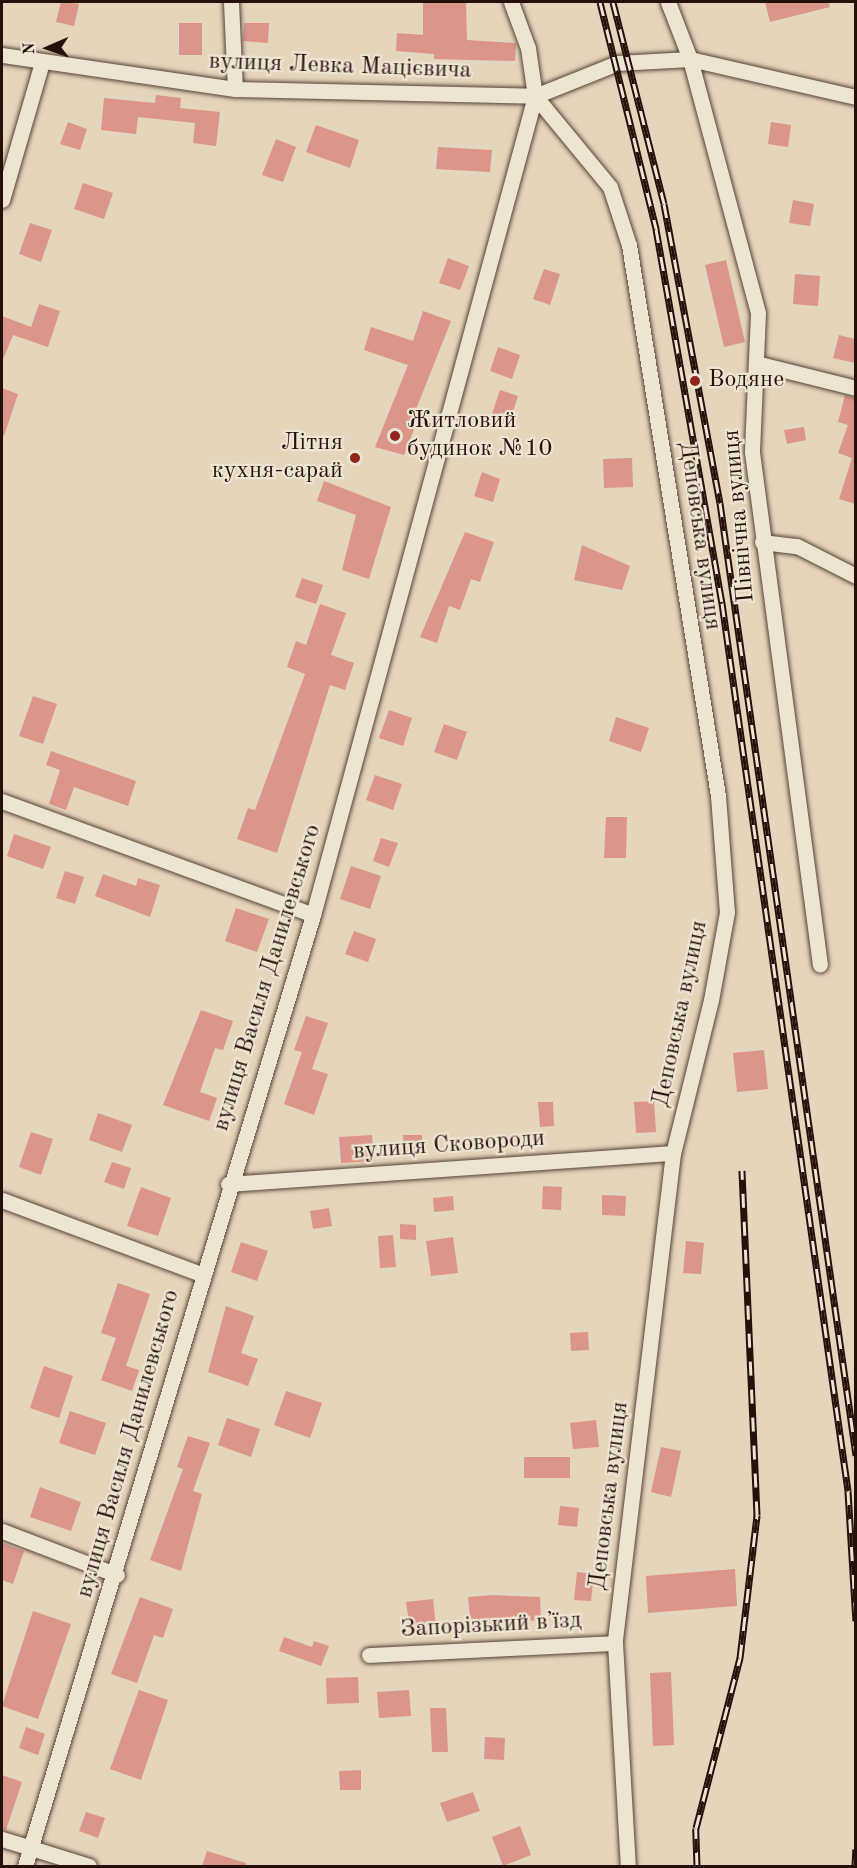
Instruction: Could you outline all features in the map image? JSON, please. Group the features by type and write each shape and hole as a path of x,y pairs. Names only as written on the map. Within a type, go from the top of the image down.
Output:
{"street":[{"path":"231,2 235,89"},
{"path":"511,2 528,48 535,96 617,63 690,59 855,97"},
{"name":"Північна вулиця","path":"668,2 690,59 758,313 752,452 762,542 820,965"},
{"name":"вулиця Левка Мацієвича","path":"2,55 235,89 535,96"},
{"path":"2,200 42,62"},
{"name":"вулиця Василя Данилевського","path":"25,1866 117,1575 201,1274 313,915 535,96"},
{"name":"Деповська вулиця","path":"535,96 610,187 629,245 718,796 727,912 711,1000 673,1153 615,1643 628,1866"},
{"path":"756,363 855,388"},
{"path":"762,542 797,546 855,576"},
{"path":"2,801 313,915"},
{"name":"вулиця Сковороди","path":"228,1185 673,1153"},
{"path":"2,1200 201,1274"},
{"path":"2,1532 117,1575"},
{"name":"Запорізький вʼїзд","path":"369,1655 615,1643"},
{"path":"2,1839 89,1866"}],"building":[{"path":"61,2 79,4 74,26 56,22"},
{"path":"423,2 466,2 467,40 516,43 515,61 434,59 434,54 396,51 397,33 423,35"},
{"path":"765,2 829,2 830,7 770,22"},
{"path":"179,23 202,23 202,55 179,55"},
{"path":"244,23 269,23 268,43 243,41"},
{"path":"156,95 181,98 180,108 220,112 216,146 193,143 195,123 138,117 136,134 101,130 104,98 155,103"},
{"path":"68,122 87,129 80,150 60,144"},
{"path":"771,122 791,125 788,147 768,144"},
{"path":"316,125 359,140 350,168 306,152"},
{"path":"276,139 296,147 283,182 262,175"},
{"path":"438,147 492,150 490,172 436,169"},
{"path":"83,183 113,193 104,219 74,209"},
{"path":"793,200 814,204 810,226 789,223"},
{"path":"30,223 52,230 41,262 19,254"},
{"path":"448,258 469,266 460,290 439,283"},
{"name":"Водяне","path":"726,260 745,342 724,347 705,265"},
{"path":"544,269 560,274 550,305 533,299"},
{"path":"795,274 820,276 818,306 793,304"},
{"path":"39,304 60,311 48,347 13,335 2,362 2,316 31,327"},
{"path":"423,311 451,321 411,422 416,424 404,455 375,447 408,365 364,350 371,327 413,341"},
{"path":"839,335 855,339 855,363 833,358"},
{"path":"498,347 520,355 512,379 490,371"},
{"path":"2,388 18,394 4,436 2,436"},
{"path":"500,390 518,396 508,426 490,420"},
{"path":"845,395 855,398 855,504 839,499 852,458 838,453 848,425 838,422"},
{"path":"804,427 806,440 787,444 784,430"},
{"path":"632,458 633,487 604,488 603,459"},
{"path":"482,472 500,479 493,502 474,496"},
{"path":"324,481 391,507 369,579 342,570 356,515 317,501"},
{"path":"465,532 494,542 480,582 471,579 460,610 449,606 437,643 420,637"},
{"path":"582,545 630,566 622,590 574,580"},
{"path":"302,578 323,585 316,604 295,597"},
{"path":"320,604 346,613 331,655 354,663 345,690 330,685 277,853 237,839 248,808 255,810 305,674 287,667 296,641 306,645"},
{"path":"33,696 57,704 43,744 19,736"},
{"path":"389,710 412,718 403,746 379,738"},
{"path":"616,717 649,728 641,752 609,741"},
{"path":"444,724 467,732 457,760 434,752"},
{"path":"51,751 136,781 128,806 74,787 66,810 49,804 60,770 46,765"},
{"path":"375,775 402,784 393,810 366,800"},
{"path":"606,817 627,817 626,858 604,858"},
{"path":"14,834 51,847 43,869 7,856"},
{"path":"381,838 398,843 389,867 373,861"},
{"path":"351,866 381,876 370,909 340,899"},
{"path":"65,871 84,877 75,904 56,898"},
{"path":"103,874 136,886 138,878 160,885 150,917 95,896"},
{"path":"236,908 269,919 257,952 225,941"},
{"path":"354,931 376,939 368,962 345,954"},
{"path":"201,1010 233,1021 223,1050 215,1048 200,1092 217,1098 209,1121 163,1105"},
{"path":"306,1016 328,1023 312,1069 328,1074 314,1115 284,1104 302,1052 294,1050"},
{"path":"764,1050 768,1089 737,1092 733,1053"},
{"path":"654,1101 656,1132 636,1133 634,1102"},
{"path":"538,1102 553,1102 554,1126 540,1127"},
{"path":"98,1113 132,1125 122,1152 89,1140"},
{"path":"31,1132 53,1139 41,1175 19,1167"},
{"path":"372,1135 374,1161 341,1163 339,1137"},
{"path":"403,1135 422,1135 422,1154 404,1154"},
{"path":"112,1162 131,1168 124,1189 104,1182"},
{"path":"543,1186 562,1187 561,1210 542,1209"},
{"path":"141,1187 171,1198 158,1236 127,1226"},
{"path":"602,1195 626,1196 625,1216 602,1215"},
{"path":"453,1196 454,1210 434,1212 433,1198"},
{"path":"329,1208 332,1226 313,1229 310,1211"},
{"path":"400,1224 416,1225 416,1240 400,1239"},
{"path":"393,1235 396,1267 380,1268 378,1236"},
{"path":"453,1237 458,1273 431,1276 426,1241"},
{"path":"686,1241 704,1243 701,1274 683,1273"},
{"path":"241,1242 268,1251 257,1281 231,1272"},
{"path":"118,1283 150,1294 126,1366 139,1370 132,1391 101,1380 116,1338 101,1333"},
{"path":"226,1306 254,1316 241,1353 258,1359 248,1386 208,1372"},
{"path":"588,1332 589,1350 571,1351 570,1333"},
{"path":"44,1366 73,1376 59,1418 30,1408"},
{"path":"286,1391 322,1403 310,1438 274,1425"},
{"path":"70,1411 106,1423 95,1455 59,1443"},
{"path":"227,1418 260,1429 251,1457 218,1445"},
{"path":"596,1420 599,1447 573,1449 570,1423"},
{"path":"188,1436 210,1443 193,1491 202,1494 181,1571 150,1560 183,1469 177,1467"},
{"path":"661,1447 681,1451 671,1497 651,1492"},
{"path":"524,1457 570,1457 570,1478 524,1478"},
{"path":"40,1487 81,1502 71,1531 30,1517"},
{"path":"560,1506 579,1508 577,1527 558,1525"},
{"path":"2,1543 24,1551 13,1584 2,1580"},
{"path":"735,1569 737,1606 648,1613 646,1576"},
{"path":"577,1572 594,1574 591,1601 574,1600"},
{"path":"493,1595 540,1597 541,1620 471,1625 468,1597"},
{"path":"140,1597 173,1609 163,1638 154,1635 137,1683 111,1674"},
{"path":"433,1599 436,1626 410,1629 406,1602"},
{"path":"33,1611 71,1624 38,1719 2,1706"},
{"path":"284,1637 312,1647 314,1641 329,1646 321,1666 279,1651"},
{"path":"671,1672 674,1745 653,1746 650,1673"},
{"path":"358,1677 359,1703 327,1704 326,1678"},
{"path":"139,1690 168,1700 141,1780 110,1769"},
{"path":"409,1690 411,1716 379,1718 377,1692"},
{"path":"430,1708 446,1708 448,1752 432,1752"},
{"path":"26,1727 45,1734 38,1755 19,1748"},
{"path":"485,1737 505,1738 504,1760 484,1759"},
{"path":"361,1770 361,1790 340,1790 339,1771"},
{"path":"2,1775 22,1782 6,1830 2,1829"},
{"path":"473,1792 480,1811 447,1822 440,1803"},
{"path":"86,1812 105,1818 98,1838 79,1831"},
{"path":"520,1826 531,1855 503,1866 492,1837"},
{"path":"207,1851 246,1863 246,1866 202,1866"}],"railway":[{"path":"600,2 656,229 722,603 848,1491 856,1621"},
{"path":"613,2 664,204 720,503 856,1455"},
{"path":"697,1866 696,1828 740,1658 757,1515 742,1170"},
{"path":"855,1866 856,1849"}],"place":[{"name":"Водяне","path":"695,381"},
{"name":"Житловий будинок №10","path":"395,436"},
{"name":"Літня кухня-сарай","path":"355,458"}]}
